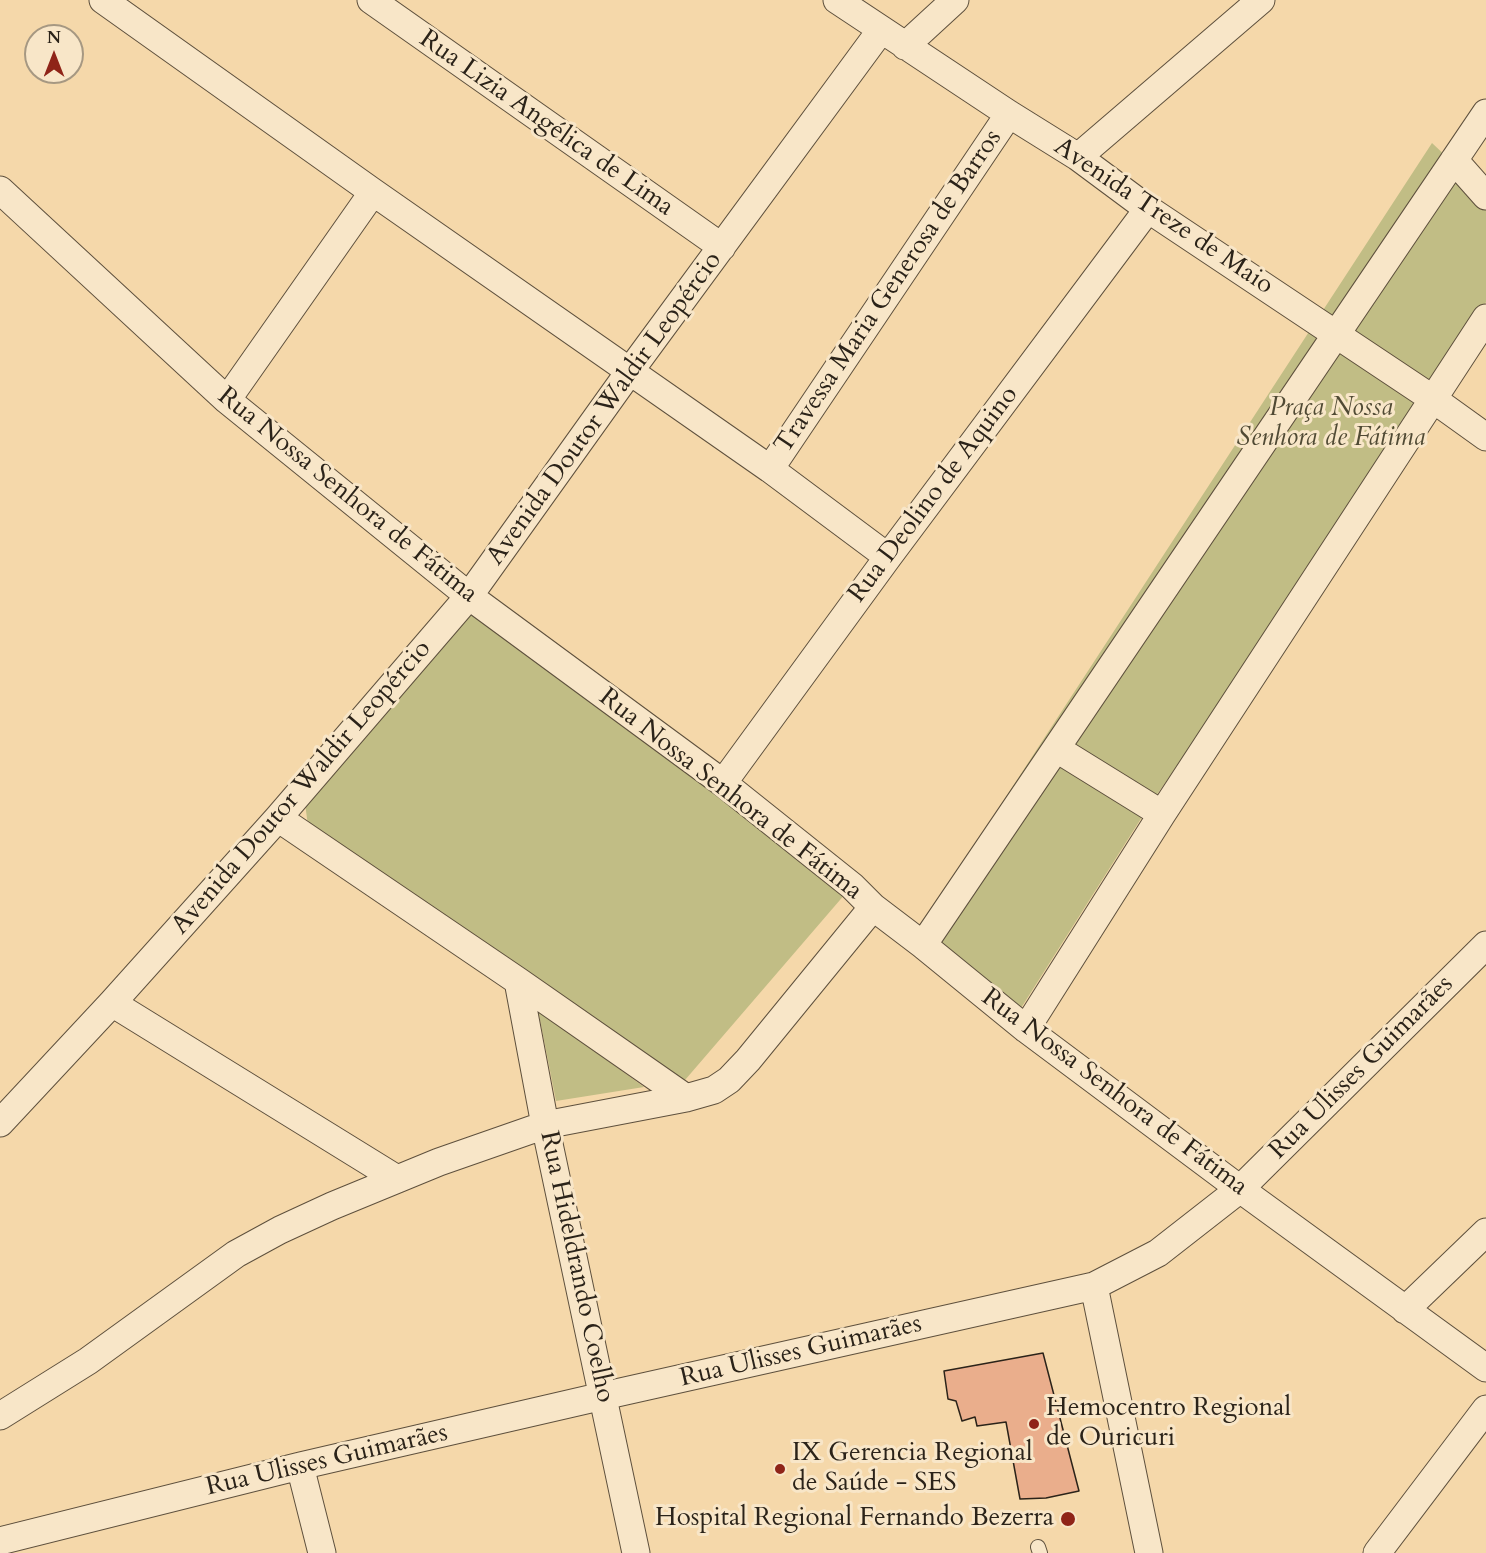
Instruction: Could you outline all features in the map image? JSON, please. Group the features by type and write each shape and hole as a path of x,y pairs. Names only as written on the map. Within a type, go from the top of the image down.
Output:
{"street":[{"path":"103,0 770,469 888,557"},
{"name":"Rua Lizia Angélica de Lima","path":"371,0 722,247"},
{"name":"Avenida Treze de Maio","path":"837,0 1078,157 1148,208 1433,399 1486,438"},
{"path":"905,45 955,0"},
{"path":"1078,157 1261,0"},
{"name":"Avenida Doutor Waldir Leopércio","path":"0,1123 112,1003 278,818 469,596 630,371 881,30"},
{"path":"922,945 1486,113"},
{"name":"Travessa Maria Generosa de Barros","path":"770,469 1009,114"},
{"path":"1454,160 1486,196"},
{"name":"Rua Nossa Senhora de Fátima","path":"0,190 227,400 469,596 723,783 1026,1029 1240,1189 1484,1365"},
{"path":"227,400 373,192"},
{"name":"Rua Deolino de Aquino","path":"723,783 1148,208"},
{"path":"1026,1029 1162,814 1486,318"},
{"path":"1057,749 1162,814"},
{"path":"278,818 687,1098"},
{"path":"0,1416 88,1361 236,1254 280,1230 439,1162 545,1125 687,1098 714,1089 729,1080 742,1067 873,907"},
{"name":"Rua Ulisses Guimarães","path":"0,1541 300,1466 1094,1287 1158,1253 1240,1189 1486,945"},
{"name":"Rua Hideldrando Coelho","path":"518,981 545,1125 636,1553"},
{"path":"112,1003 397,1179"},
{"path":"1405,1310 1486,1232"},
{"path":"1094,1287 1149,1553"},
{"path":"1377,1553 1486,1408"},
{"path":"300,1466 322,1553"}],"green space":[{"name":"Praça Nossa Senhora de Fátima","path":"1432,143 1486,194 1486,302 1437,392 1149,806 1021,1008 910,944"},
{"path":"481,605 852,886 679,1087 310,840 303,789"},
{"path":"538,1010 644,1087 556,1101"}],"building":[{"name":"Hemocentro Regional de Ouricuri","path":"1043,1353 1079,1491 1046,1498 1020,1499 1006,1422 977,1426 975,1417 962,1421 956,1401 948,1399 944,1371"}],"place":[{"name":"Hemocentro Regional de Ouricuri","path":"1034,1424"},
{"name":"IX Gerencia Regional de Saúde - SES","path":"780,1469"},
{"name":"Hospital Regional Fernando Bezerra","path":"1068,1519"}]}
